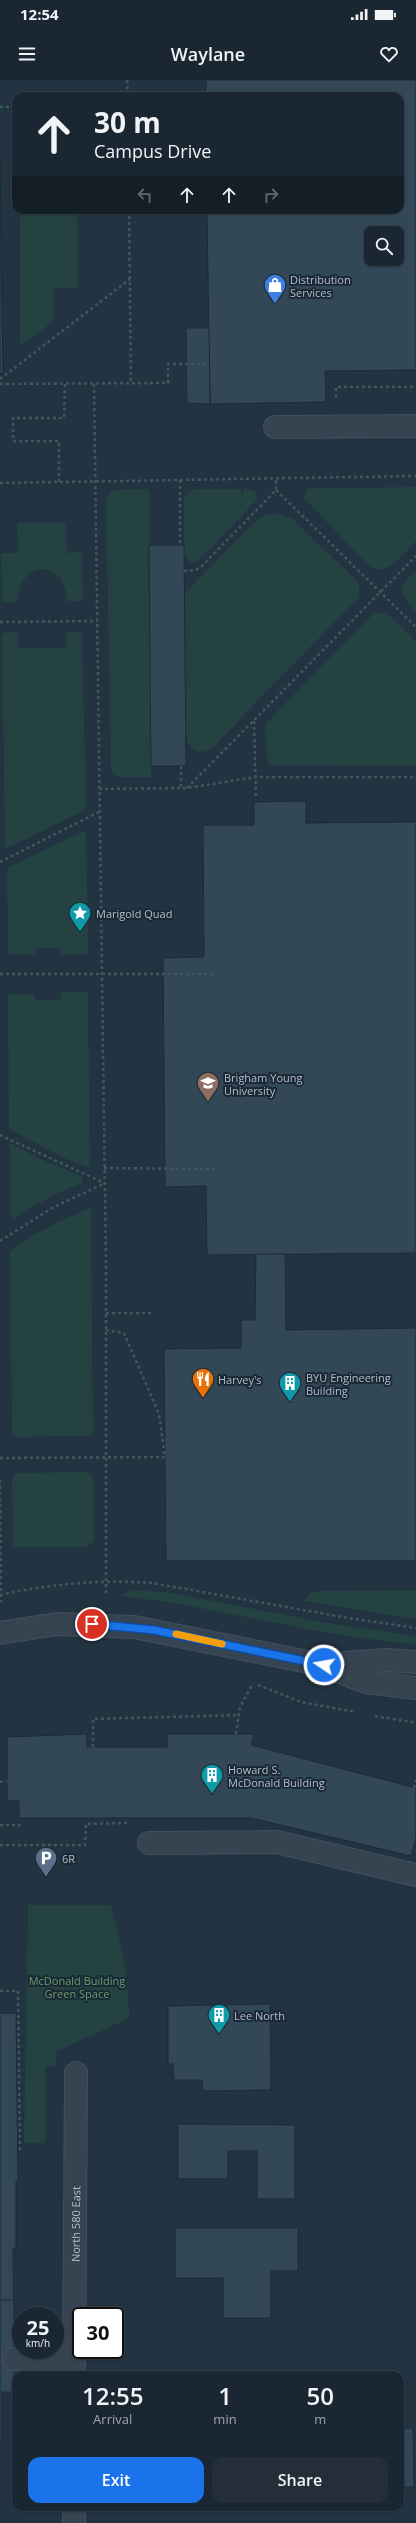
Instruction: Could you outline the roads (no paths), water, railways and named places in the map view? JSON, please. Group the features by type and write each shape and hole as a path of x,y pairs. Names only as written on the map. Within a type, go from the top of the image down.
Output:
{"street":[{"path":"275,427 416,426"},
{"path":"0,1633 57,1624 92,1624 134,1627 176,1634 324,1665 366,1682 416,1688"},
{"path":"324,1665 388,1660 416,1662"},
{"path":"149,1843 277,1842 416,1875"},
{"name":"North 580 East","path":"74,2367 76,2073"},
{"path":"14,2360 74,2367"},
{"path":"74,2511 74,2523"}],"place":[{"name":"Distribution Services","path":"275,304"},
{"name":"Marigold Quad","path":"80,932"},
{"name":"Brigham Young University","path":"208,1102"},
{"name":"Harvey's","path":"203,1398"},
{"name":"BYU Engineering Building","path":"290,1402"},
{"name":"Howard S. McDonald Building","path":"212,1794"},
{"name":"6R","path":"46,1878"},
{"name":"Lee North","path":"219,2034"}],"park label":[{"name":"McDonald Building Green Space","path":"77,1986"}]}
